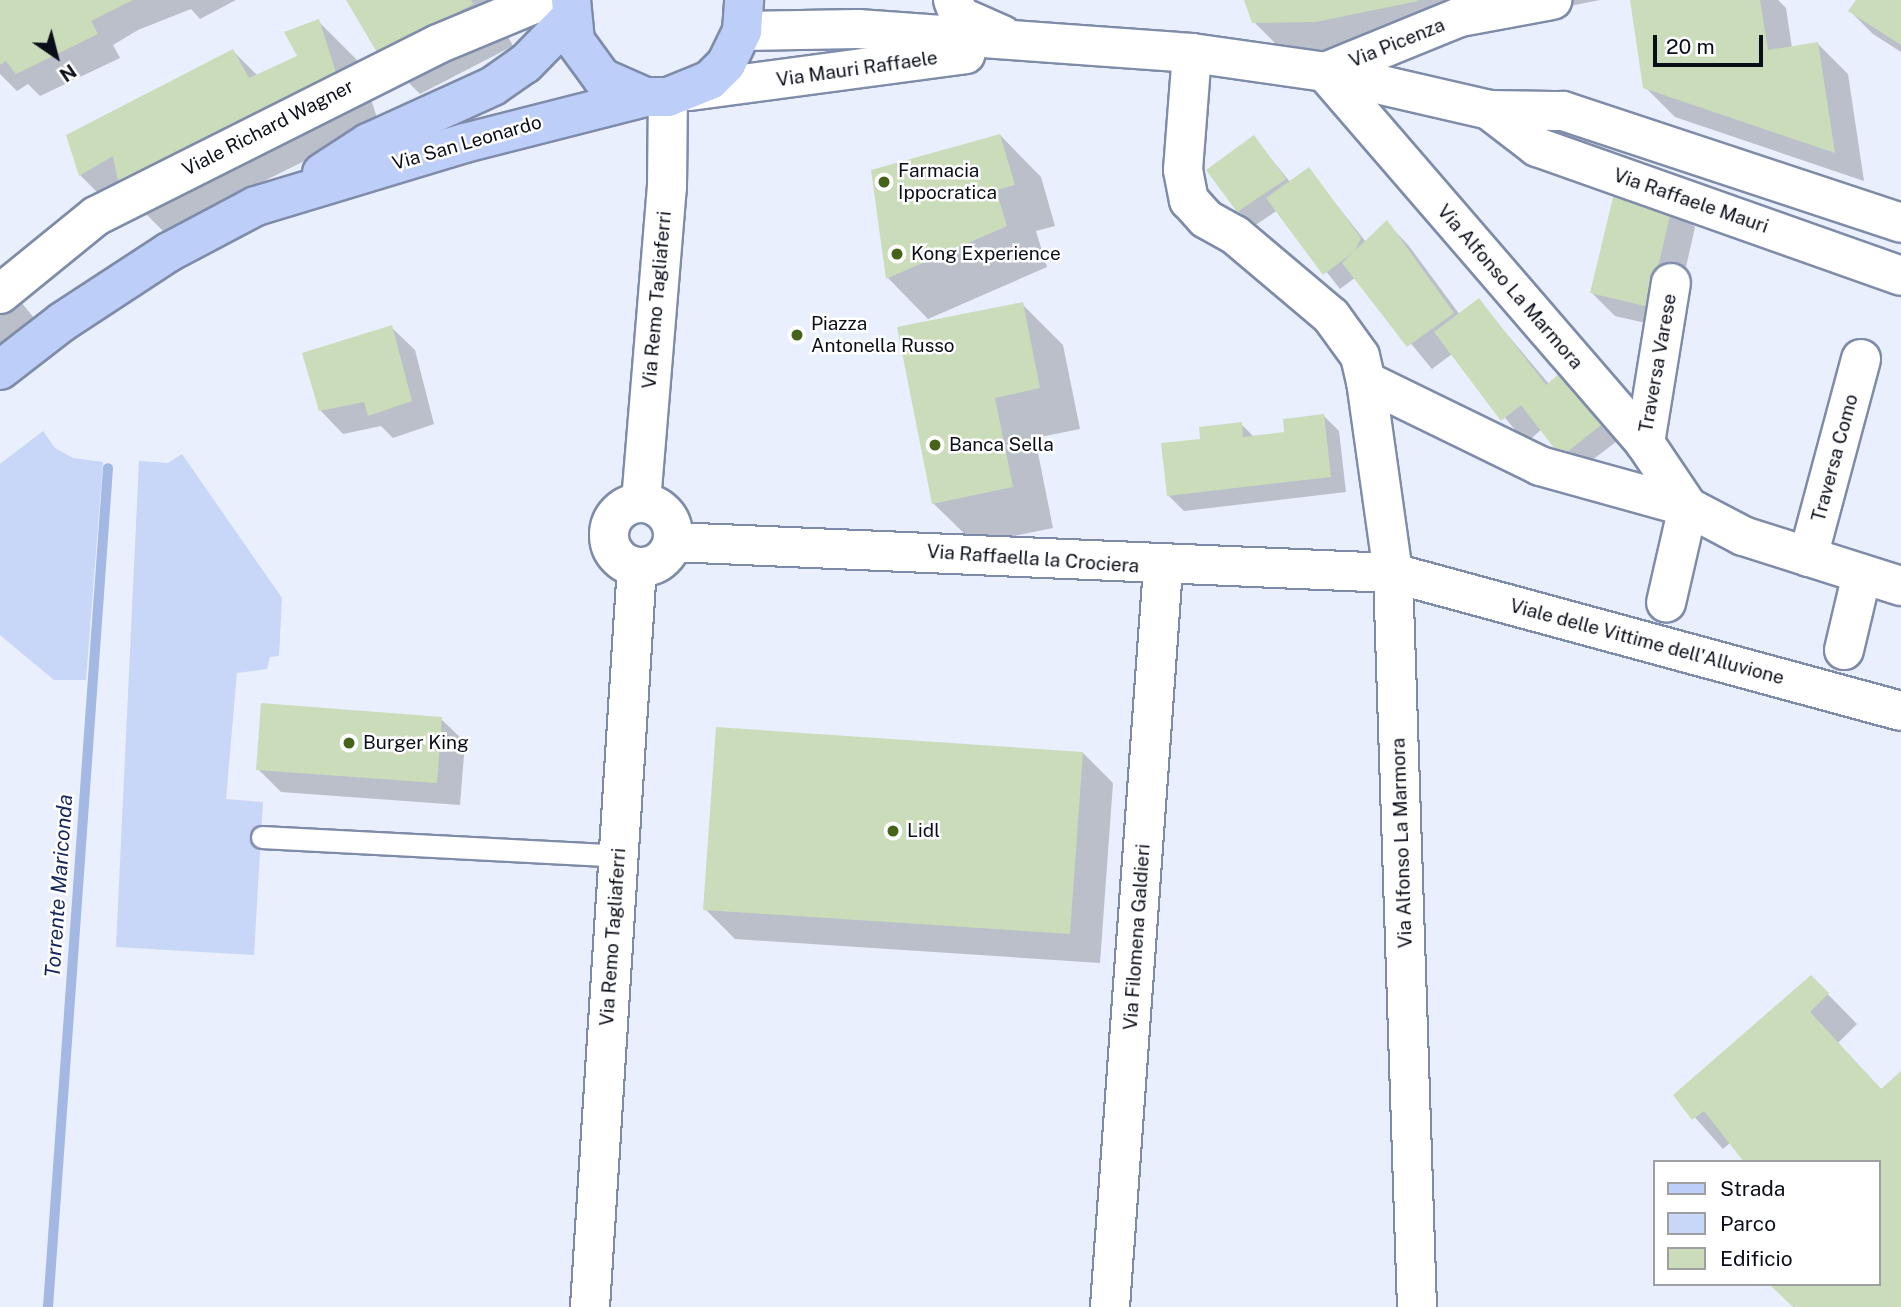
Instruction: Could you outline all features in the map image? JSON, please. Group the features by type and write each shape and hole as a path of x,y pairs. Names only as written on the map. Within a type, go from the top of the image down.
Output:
{"main road":[{"path":"566,6 575,41 602,78 668,95 726,64 750,13"},
{"name":"Via San Leonardo","path":"290,193 368,143 493,86 525,64 566,6"},
{"name":"Via San Leonardo","path":"0,370 62,322 169,251 218,223 290,193 668,95"}],"street":[{"name":"Via Mauri Raffaele","path":"953,0 959,16 1023,45"},
{"name":"Via Picenza","path":"1325,72 1460,17 1552,0"},
{"name":"Viale Richard Wagner","path":"0,294 96,216 438,44 534,4 566,6"},
{"name":"Via Mauri Raffaele","path":"750,13 858,29 1023,45 1192,53 1325,72"},
{"name":"Via Mauri Raffaele","path":"668,95 1023,45"},
{"name":"Via Alfonso La Marmora","path":"1192,53 1183,170 1189,200 1206,219 1235,235 1331,316 1360,356 1366,381 1393,573 1417,1307"},
{"name":"Via Raffaele Mauri","path":"1325,72 1489,110 1563,111 1901,223"},
{"name":"Via Alfonso La Marmora","path":"1325,72 1644,443 1688,507"},
{"name":"Via Remo Tagliaferri","path":"641,502 667,187 668,95"},
{"name":"Via Raffaele Mauri","path":"1489,110 1536,147 1901,276"},
{"name":"Traversa Varese","path":"1644,443 1671,283"},
{"name":"Traversa Como","path":"1808,557 1861,359"},
{"name":"Via Alfonso La Marmora","path":"1366,381 1541,466 1688,507 1743,536 1901,586"},
{"path":"641,502 666,515 673,542 664,558 637,568 612,552 608,533 622,508 641,502"},
{"path":"1666,603 1688,507"},
{"name":"Via Raffaella la Crociera","path":"673,542 951,552 1163,567 1393,573"},
{"name":"Via Filomena Galdieri","path":"1110,1307 1163,567"},
{"name":"Via Remo Tagliaferri","path":"590,1307 637,568"},
{"name":"Viale delle Vittime dell'Alluvione","path":"1393,573 1901,711"},
{"path":"1844,650 1862,573"}],"lane":[{"path":"262,837 619,856"}],"green space":[{"path":"43,431 55,448 73,458 103,462 86,680 54,680 0,635 0,464"},
{"path":"182,454 282,598 279,656 270,657 267,669 237,673 226,799 263,802 254,955 116,947 139,461 168,463"}],"building":[{"path":"0,0 133,0 91,21 98,34 16,74 6,61 0,65"},
{"path":"346,0 471,0 473,4 378,54"},
{"path":"1244,0 1418,1 1316,22 1252,23"},
{"path":"1630,0 1760,0 1768,50 1818,42 1835,153 1643,88"},
{"path":"1856,0 1901,0 1901,45 1848,11"},
{"path":"319,19 339,82 120,191 113,156 79,176 66,135 233,49 249,78 297,56 284,32"},
{"path":"1000,134 1015,185 996,190 1007,226 886,279 871,170"},
{"path":"1254,135 1286,179 1237,212 1206,170"},
{"path":"1309,167 1361,238 1355,251 1323,275 1266,198"},
{"path":"1615,189 1673,202 1649,307 1590,293"},
{"path":"1387,220 1454,313 1407,347 1342,263"},
{"path":"1479,298 1546,385 1565,369 1606,421 1561,457 1521,405 1501,421 1434,332"},
{"path":"1023,302 1040,388 995,398 1013,487 932,504 897,327"},
{"path":"392,325 412,401 368,416 364,402 319,411 302,353"},
{"path":"1324,414 1331,477 1167,496 1161,443 1200,439 1199,427 1242,422 1243,437 1284,432 1283,419"},
{"name":"Burger King","path":"261,703 442,717 437,783 256,770"},
{"name":"Lidl","path":"716,727 1083,752 1070,934 703,910"},
{"path":"1811,975 1829,993 1810,1012 1881,1089 1901,1071 1901,1307 1793,1307 1771,1286 1880,1286 1880,1160 1742,1160 1704,1111 1692,1120 1673,1095"}],"waterway":[{"name":"Torrente Mariconda","path":"48,1307 108,468"}],"place":[{"name":"Farmacia Ippocratica","path":"884,182"},
{"name":"Kong Experience","path":"897,254"},
{"name":"Piazza Antonella Russo","path":"797,335"},
{"name":"Banca Sella","path":"935,445"},
{"name":"Burger King","path":"349,743"},
{"name":"Lidl","path":"893,831"}]}
